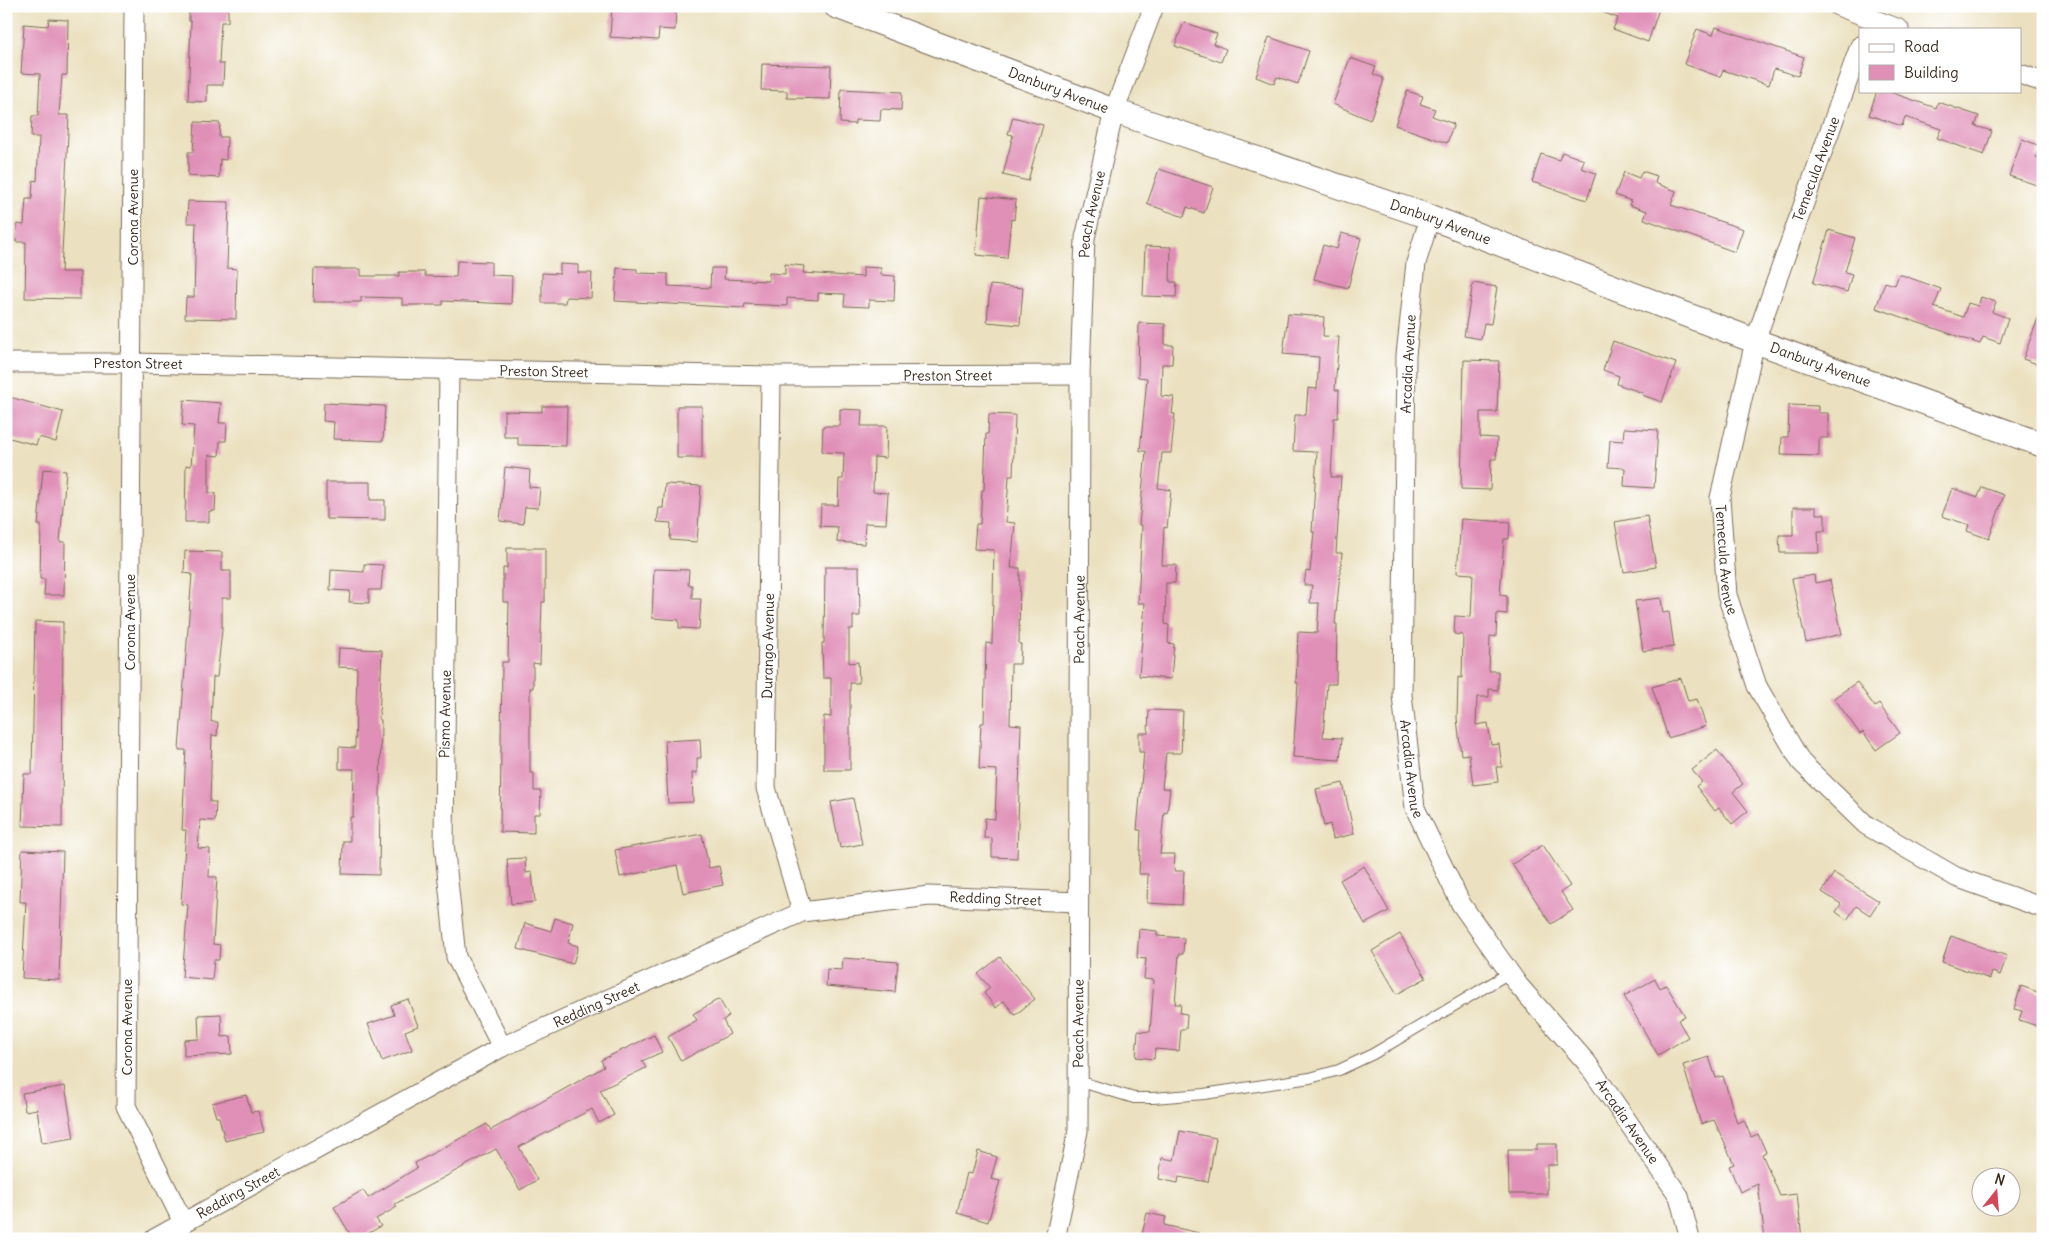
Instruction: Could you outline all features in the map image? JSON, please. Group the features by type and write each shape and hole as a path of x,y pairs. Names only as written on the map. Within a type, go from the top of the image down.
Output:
{"street":[{"name":"Corona Avenue","path":"134,6 126,1106 184,1224"},
{"name":"Danbury Avenue","path":"836,6 1114,111 1430,217 1755,341 2043,445"},
{"name":"Peach Avenue","path":"1055,1239 1078,1131 1080,375 1085,238 1114,111 1154,6"},
{"path":"1838,6 1896,28"},
{"name":"Temecula Avenue","path":"1859,49 1755,341 1720,498 1727,595 1757,686 1801,762 1866,825 1956,877 2043,908"},
{"path":"2022,75 2043,82"},
{"name":"Arcadia Avenue","path":"1430,217 1416,263 1406,355 1402,695 1415,808 1461,904 1518,986 1587,1063 1679,1196 1690,1239"},
{"name":"Preston Street","path":"6,363 132,363 771,376 1080,375"},
{"name":"Pismo Avenue","path":"449,369 444,843 456,957 502,1047"},
{"name":"Durango Avenue","path":"771,376 766,788 802,912"},
{"name":"Redding Street","path":"154,1239 502,1047 802,912 928,896 1078,902"}],"lane":[{"path":"1078,1081 1134,1098 1153,1098 1204,1094 1310,1078 1332,1072 1373,1054 1509,973"}],"building":[{"path":"189,6 228,6 228,22 221,22 219,64 224,64 223,85 207,85 207,102 188,101 191,22 189,21"},
{"path":"612,6 676,9 675,30 659,29 658,40 610,37"},
{"path":"1591,6 1660,6 1648,42 1613,29 1618,18 1591,8"},
{"path":"49,19 68,20 67,75 62,75 59,115 69,115 61,272 80,272 80,299 25,298 26,242 16,242 17,224 24,225 26,199 32,199 33,180 37,181 39,137 31,137 32,116 38,116 40,74 21,73 24,24 48,26"},
{"path":"1184,22 1217,34 1213,44 1226,49 1221,62 1175,46"},
{"path":"1716,27 1804,57 1798,76 1774,69 1769,85 1723,70 1720,77 1684,64 1697,29 1713,35"},
{"path":"1269,37 1309,51 1298,84 1277,77 1274,84 1256,77"},
{"path":"1350,58 1376,67 1373,74 1383,78 1370,120 1333,104"},
{"path":"762,64 831,66 830,99 787,98 787,91 761,90"},
{"path":"841,89 902,92 901,110 881,109 880,121 855,120 855,124 840,123"},
{"path":"1407,91 1423,96 1420,104 1435,109 1432,116 1454,124 1447,143 1395,125"},
{"path":"1877,92 1890,92 1936,108 1938,102 1979,116 1975,126 1992,131 1984,155 1937,138 1941,129 1905,117 1902,126 1869,115"},
{"path":"1013,117 1043,125 1028,181 1003,175 1013,135 1008,134"},
{"path":"195,122 220,123 219,137 227,137 226,160 220,159 219,178 188,176 188,152 193,152"},
{"path":"2022,139 2040,146 2036,157 2043,159 2043,187 2009,176"},
{"path":"1562,152 1584,160 1581,168 1596,173 1587,200 1532,182 1541,154 1559,160"},
{"path":"1159,169 1213,187 1204,213 1187,207 1184,217 1147,204"},
{"path":"1642,171 1657,176 1655,183 1676,191 1671,205 1743,229 1735,252 1644,219 1647,211 1629,205 1631,201 1615,195 1624,172 1639,178"},
{"path":"981,196 1016,200 1014,220 1011,219 1007,258 976,255"},
{"path":"188,201 229,202 227,268 237,269 236,319 185,318 186,297 194,297 196,223 187,223"},
{"path":"1829,230 1855,238 1845,272 1852,274 1847,292 1813,283"},
{"path":"1341,233 1361,238 1348,288 1314,279 1323,245 1337,249"},
{"path":"1145,246 1171,247 1170,282 1177,282 1176,297 1143,296"},
{"path":"457,261 491,262 491,275 512,276 511,304 443,301 443,305 402,305 402,298 361,297 361,302 313,302 314,269 361,269 361,276 399,276 399,272 425,272 425,276 456,277"},
{"path":"560,264 578,265 578,273 592,273 591,298 566,297 565,303 542,303 542,273 560,274"},
{"path":"785,264 804,266 803,273 863,277 863,267 881,268 881,275 895,276 894,301 869,300 869,307 844,306 845,294 818,293 818,300 787,298 787,306 745,304 744,308 615,301 617,268 637,269 637,273 668,274 668,286 710,288 711,268 725,268 724,279 769,281 769,273 785,274"},
{"path":"1899,274 1941,289 1934,307 1963,317 1968,303 1978,306 1981,297 1996,302 1992,312 2008,318 2000,343 1983,337 1980,344 1876,308 1885,282 1895,285"},
{"path":"1473,283 1497,287 1491,324 1484,323 1481,339 1464,336"},
{"path":"990,285 1023,288 1020,325 987,322"},
{"path":"2041,310 2043,310 2043,366 2023,359"},
{"path":"1288,314 1324,317 1323,336 1339,337 1335,390 1339,390 1338,418 1334,418 1331,477 1341,477 1336,553 1342,553 1335,624 1337,624 1336,684 1327,684 1323,737 1342,738 1340,760 1293,757 1298,683 1296,683 1298,632 1317,633 1319,603 1310,603 1312,585 1304,585 1306,571 1310,572 1314,532 1312,532 1317,452 1293,451 1295,415 1306,415 1308,388 1317,389 1319,357 1283,354"},
{"path":"1139,323 1165,324 1165,345 1173,345 1172,364 1162,364 1161,396 1174,397 1172,414 1175,414 1171,453 1162,453 1158,488 1171,490 1167,528 1164,527 1162,565 1176,565 1175,583 1166,583 1165,624 1169,625 1168,643 1174,644 1171,679 1139,676 1145,603 1138,603 1142,525 1139,525 1146,451 1140,451 1147,378 1138,377"},
{"path":"1613,341 1676,363 1662,402 1617,384 1619,376 1603,370"},
{"path":"1464,360 1499,361 1497,412 1480,412 1480,437 1497,438 1496,459 1491,459 1490,490 1461,489"},
{"path":"6,396 63,412 56,442 39,437 36,445 6,437"},
{"path":"184,400 221,403 219,423 227,423 226,441 220,441 219,456 209,455 209,493 216,493 215,511 209,511 209,522 185,522 186,465 191,466 194,426 182,425"},
{"path":"324,403 385,406 383,441 333,439 334,422 323,421"},
{"path":"1789,405 1818,406 1818,413 1828,413 1828,438 1819,438 1819,456 1781,455 1782,437 1788,437"},
{"path":"542,406 567,406 566,446 518,445 518,437 504,437 504,411 542,412"},
{"path":"677,406 702,406 702,458 677,458"},
{"path":"840,409 862,410 861,426 887,426 886,458 874,457 873,492 888,493 886,524 865,523 864,544 837,542 838,527 820,526 821,505 838,505 839,479 843,479 844,453 822,452 823,426 840,426"},
{"path":"989,414 1015,415 1013,476 1009,476 1006,522 1015,523 1011,568 1020,568 1020,664 1011,664 1010,724 1021,725 1017,858 992,857 992,838 984,838 985,818 995,819 997,770 979,769 981,723 984,723 986,643 992,644 994,550 974,549 976,524 980,524 982,490 984,490 986,434 988,434"},
{"path":"1624,428 1658,430 1654,488 1624,486 1625,468 1608,467 1610,440 1623,441"},
{"path":"505,467 530,470 529,487 540,488 538,508 525,507 523,524 500,521"},
{"path":"43,469 66,471 60,542 65,542 64,595 44,595 45,579 40,579 41,525 38,525"},
{"path":"326,482 370,482 370,500 385,500 385,520 326,519"},
{"path":"665,484 701,486 697,542 670,540 671,523 657,522 659,508 663,508"},
{"path":"1982,487 2004,495 1989,539 1967,531 1969,525 1942,516 1952,488 1978,497"},
{"path":"1793,507 1816,507 1816,514 1825,514 1825,531 1818,531 1819,553 1780,553 1779,535 1793,535"},
{"path":"1647,516 1656,567 1624,572 1615,522"},
{"path":"1461,519 1510,522 1509,539 1504,539 1500,595 1507,596 1507,614 1497,613 1496,637 1490,636 1489,671 1498,671 1498,690 1489,689 1489,697 1477,697 1476,725 1488,723 1491,745 1499,744 1502,767 1496,767 1498,782 1473,785 1469,754 1461,755 1457,718 1458,677 1462,678 1463,635 1454,634 1455,616 1471,617 1473,574 1457,573"},
{"path":"507,548 545,548 545,602 542,602 540,664 533,663 533,688 530,688 530,773 534,773 534,791 541,791 540,814 534,814 534,833 500,832 502,662 508,662 509,602 503,602 503,568 507,568"},
{"path":"185,551 222,552 222,571 231,571 231,598 222,598 222,630 217,677 213,677 211,722 218,722 217,736 212,735 210,802 216,802 215,821 200,820 198,848 210,849 209,877 217,877 213,944 220,945 219,960 214,960 212,980 182,977 188,905 181,904 186,830 182,830 186,750 179,750 192,574 184,573"},
{"path":"364,564 383,565 381,590 369,590 369,603 349,602 350,591 330,590 331,570 364,572"},
{"path":"825,567 859,567 860,616 853,616 853,629 849,629 849,663 858,662 859,683 850,683 850,770 824,770 824,716 831,717 831,678 823,678 822,643 824,643"},
{"path":"654,569 689,570 688,585 692,585 692,599 701,599 699,629 679,628 679,620 652,618"},
{"path":"1814,575 1815,583 1830,580 1842,634 1806,642 1792,579"},
{"path":"1661,598 1663,613 1669,612 1674,647 1643,651 1635,601"},
{"path":"35,621 63,622 62,827 22,826 24,774 32,774"},
{"path":"339,648 382,650 379,720 381,720 379,875 342,874 343,841 350,841 350,817 353,817 354,769 339,769 339,747 355,748 357,668 338,667"},
{"path":"1681,678 1688,701 1697,699 1706,726 1668,738 1652,687"},
{"path":"1857,682 1875,707 1879,704 1900,733 1876,750 1863,732 1860,734 1834,698"},
{"path":"1149,710 1183,711 1181,753 1166,753 1162,788 1170,789 1167,813 1164,812 1160,854 1175,854 1174,871 1184,871 1182,905 1147,903 1148,874 1139,874 1141,830 1137,830 1144,752 1139,752 1139,733 1148,733"},
{"path":"700,739 701,758 697,758 697,773 692,773 693,802 668,803 665,741"},
{"path":"1717,750 1743,784 1733,792 1748,811 1732,824 1719,808 1715,811 1696,786 1702,782 1692,770"},
{"path":"1343,783 1354,834 1333,839 1330,824 1324,826 1316,789"},
{"path":"853,798 862,844 840,848 831,802"},
{"path":"702,834 709,868 719,866 723,885 683,893 677,865 620,877 615,850"},
{"path":"1543,845 1570,886 1561,892 1573,910 1551,924 1512,864"},
{"path":"22,850 63,852 59,980 22,978 26,902 20,902"},
{"path":"525,858 526,873 532,872 535,902 511,904 507,859"},
{"path":"1364,866 1389,911 1365,924 1340,880"},
{"path":"1834,873 1879,901 1870,915 1856,906 1847,920 1836,912 1841,904 1822,892"},
{"path":"555,918 573,923 568,943 578,946 573,964 518,949 525,923 551,931"},
{"path":"1139,929 1157,931 1157,936 1184,938 1183,954 1179,954 1175,1004 1181,1004 1180,1013 1187,1014 1186,1029 1181,1029 1179,1051 1155,1049 1154,1059 1136,1057 1138,1031 1150,1032 1154,980 1144,979 1146,959 1137,958"},
{"path":"1400,934 1426,978 1397,994 1372,951"},
{"path":"1951,936 2007,956 2000,975 1992,972 1990,979 1942,962"},
{"path":"1000,957 1035,999 1015,1015 1004,1001 996,1008 984,993 990,988 978,974"},
{"path":"843,958 898,962 895,992 826,986 827,969 842,970"},
{"path":"1655,979 1660,988 1666,985 1685,1016 1678,1020 1688,1037 1658,1055 1624,996"},
{"path":"2021,986 2043,994 2043,1028 2019,1020 2022,1011 2014,1009"},
{"path":"408,999 418,1026 405,1031 412,1050 382,1061 368,1024 394,1015 391,1005"},
{"path":"719,999 729,1016 723,1020 730,1034 681,1061 668,1037 697,1020 693,1014"},
{"path":"221,1014 222,1037 231,1036 232,1054 184,1056 184,1040 199,1039 198,1015"},
{"path":"654,1035 662,1052 642,1061 646,1068 600,1090 614,1115 599,1123 592,1109 519,1147 537,1180 520,1190 496,1149 395,1204 397,1207 376,1219 381,1226 359,1239 353,1239 334,1207 363,1190 368,1198 417,1168 415,1163 487,1124 491,1130 604,1067 601,1060"},
{"path":"1709,1057 1716,1078 1723,1076 1737,1123 1744,1120 1751,1137 1758,1134 1766,1152 1762,1154 1780,1196 1797,1194 1802,1239 1765,1239 1758,1184 1740,1192 1729,1166 1734,1164 1714,1120 1701,1124 1683,1065"},
{"path":"65,1086 74,1138 42,1143 37,1109 25,1111 22,1093"},
{"path":"246,1095 251,1112 258,1111 264,1132 225,1141 219,1117 216,1117 212,1103"},
{"path":"1180,1131 1216,1138 1208,1182 1179,1177 1178,1183 1159,1179 1162,1158 1174,1160"},
{"path":"1537,1144 1557,1144 1557,1165 1547,1165 1547,1194 1509,1194 1508,1150 1537,1150"},
{"path":"978,1151 997,1157 991,1179 1000,1181 988,1222 957,1213 967,1173 972,1174"},
{"path":"1147,1213 1166,1217 1164,1225 1199,1233 1198,1239 1141,1239"}]}
